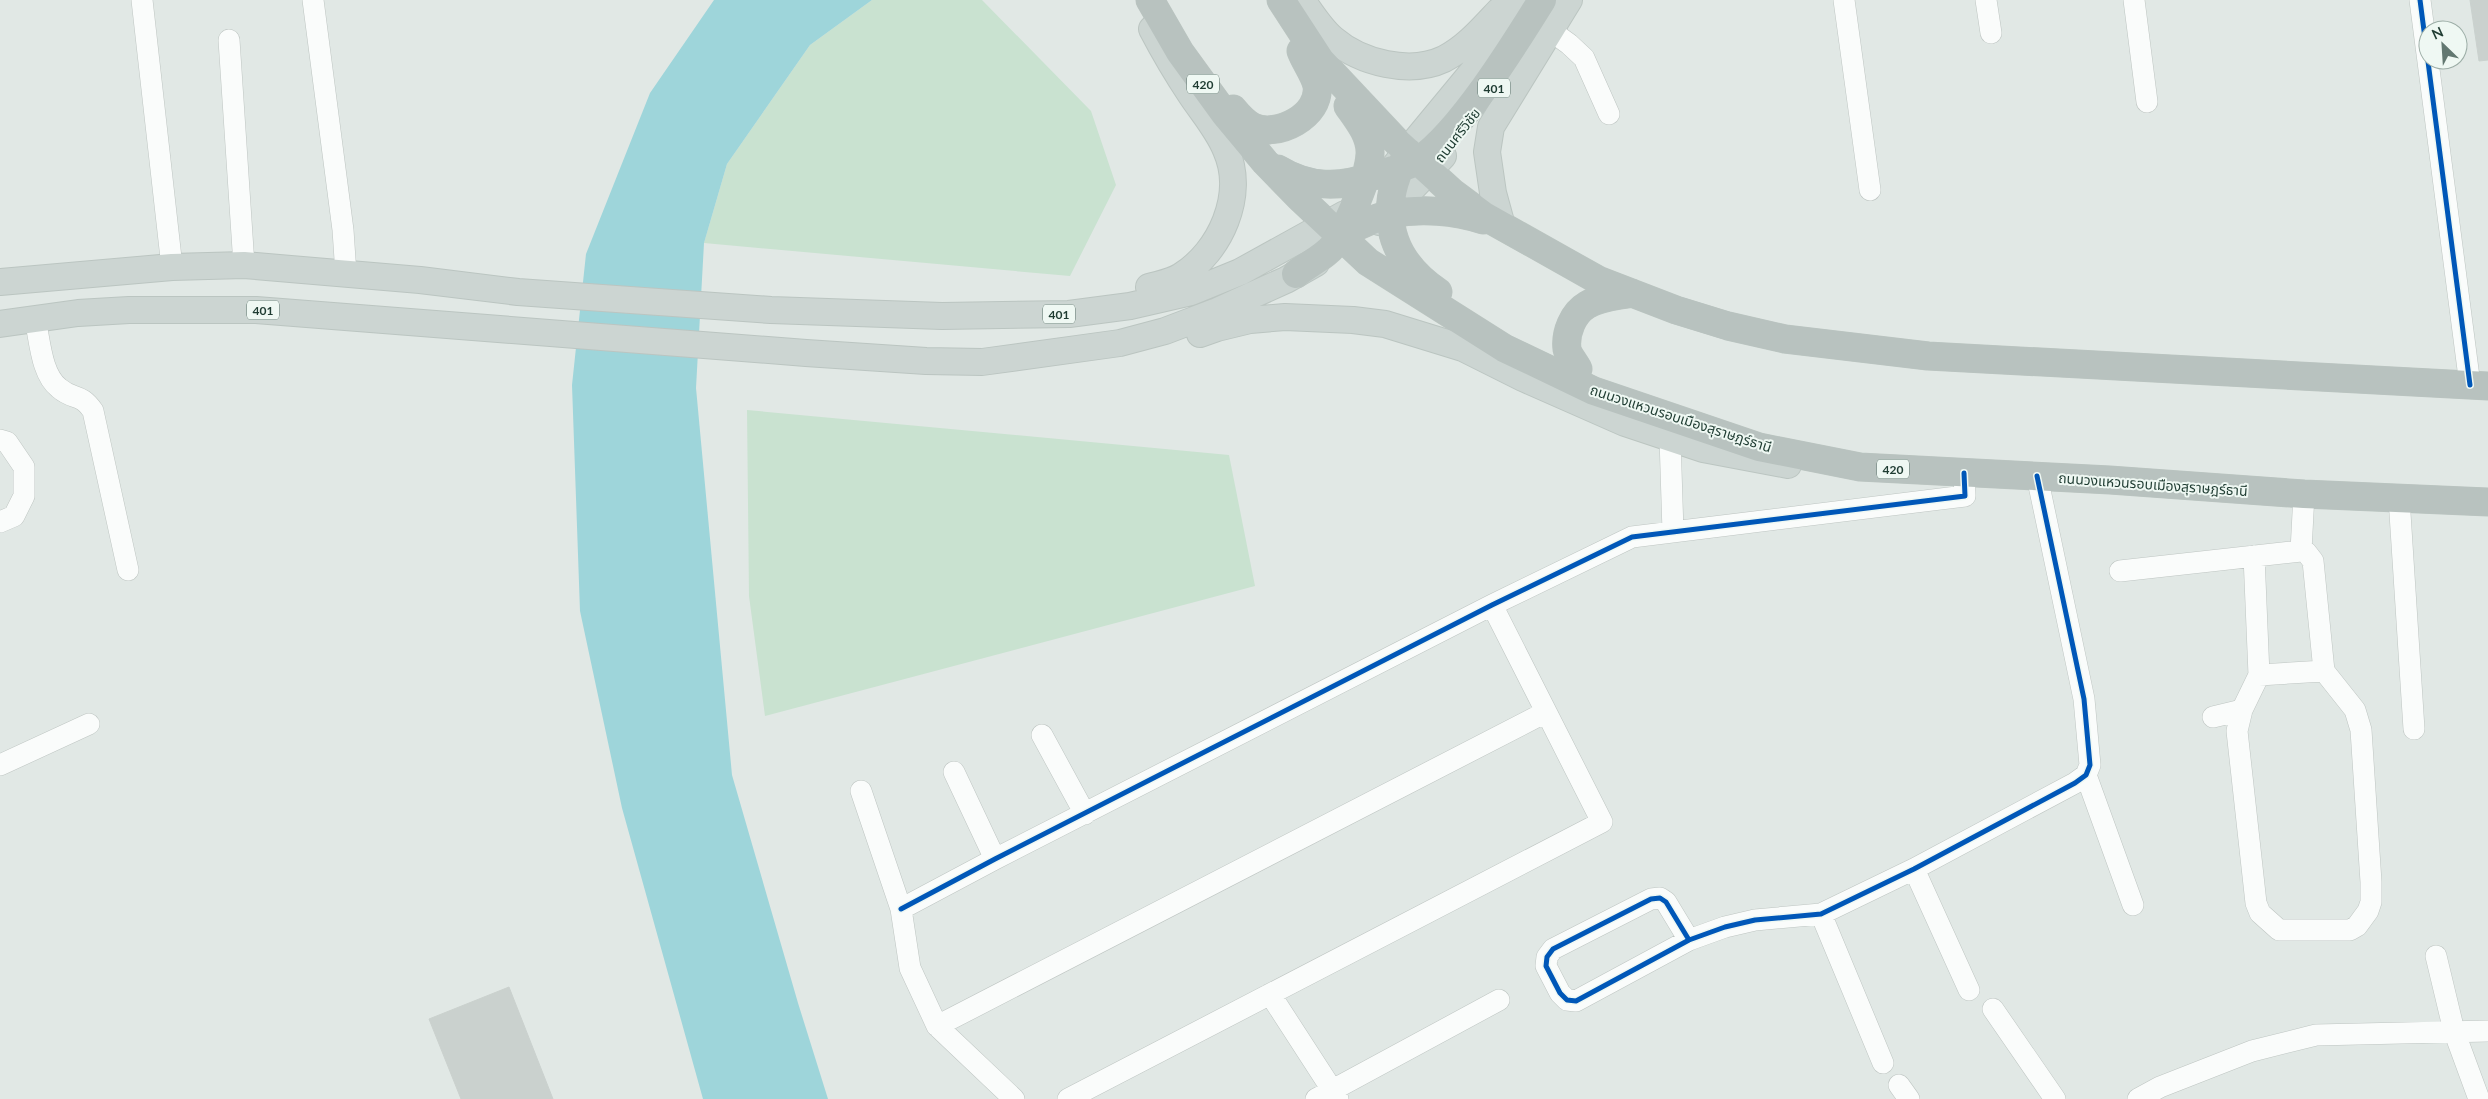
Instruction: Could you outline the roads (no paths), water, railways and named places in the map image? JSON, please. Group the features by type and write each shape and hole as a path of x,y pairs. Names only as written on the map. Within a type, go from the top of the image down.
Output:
{"highway":[{"name":"420","path":"1150,0 1174,41 1225,114 1265,162 1339,233"},
{"path":"1267,0 1316,72 1349,106 1364,129 1370,154 1363,181 1352,209 1332,247 1296,274"},
{"path":"1281,0 1320,60 1409,164 1502,226 1598,280 1676,310 1719,324 1785,339 1928,356 2479,386"},
{"path":"1265,162 1288,175 1308,183 1347,185 1409,164 1439,144 1470,106 1542,0"},
{"path":"1174,41 1199,63 1238,116 1254,127 1261,128 1277,129 1296,122 1308,114 1316,97 1316,86 1300,50"},
{"path":"1409,164 1391,190 1389,214 1391,233 1405,262 1430,286 1502,336 1618,386 1730,425 1826,449 1885,468"},
{"path":"1339,233 1389,214 1434,211 1468,216 1502,226"},
{"name":"ถนนวงแหวนรอบเมืองสุราษฎร์ธานี","path":"1339,233 1368,262 1504,348 1594,391 1758,447 1860,467 2037,476 2304,494 2488,502"},
{"path":"1578,369 1567,350 1568,332 1576,316 1587,305 1605,298 1632,293"}],"main road":[{"path":"855,313 952,302 1057,305 1097,300 1133,293 1179,277 1212,249 1223,227 1230,202 1232,176 1227,151 1169,61 1138,0"},
{"path":"1302,0 1332,39 1354,54 1380,63 1409,66 1444,59 1460,49 1476,35 1506,0"},
{"name":"ถนนศรีวิชัย","path":"1409,164 1479,64 1520,0"},
{"name":"ถนนศรีวิชัย","path":"1409,164 1462,135 1516,60 1553,0"},
{"path":"1502,226 1493,193 1487,152 1492,127 1569,0"},
{"name":"401","path":"1352,209 1409,164"},
{"name":"401","path":"0,282 172,267 244,265 518,292 771,310 918,315 1001,316 1069,314 1130,306 1191,292 1339,233"},
{"name":"401","path":"0,324 78,313 129,310 256,310 806,354 926,361 982,362 1120,343 1156,333 1215,312 1296,274"},
{"path":"982,362 1035,362 1130,354 1166,347 1217,328 1250,320 1285,317 1353,320 1408,330 1463,348 1523,378 1625,423 1703,449 1825,473 1885,468"}],"street":[{"path":"142,0 172,267"},
{"path":"313,0 343,230 346,274"},
{"path":"1844,0 1870,190"},
{"path":"1986,0 1991,33"},
{"path":"2134,0 2147,102"},
{"path":"2420,0 2479,386"},
{"path":"1551,31 1584,58 1609,114"},
{"path":"229,40 244,265"},
{"path":"35,319 48,374 57,387 68,394 85,399 93,411 128,570"},
{"path":"1670,438 1673,532"},
{"path":"0,440 7,442 24,467 24,496 14,516 0,522"},
{"path":"901,909 1492,605 1632,537 1965,496 1964,473"},
{"path":"1689,940 1666,902 1660,898 1651,899 1553,949 1547,957 1546,966 1560,993 1567,1000 1576,1001 1689,940 1725,926 1756,920 1821,914 1914,869 2075,783 2086,775 2090,765 2084,699 2037,476"},
{"path":"2301,551 2304,494"},
{"path":"2399,498 2414,729"},
{"path":"2120,571 2254,556 2301,551 2306,552 2313,561 2324,670 2355,710 2360,730 2372,882 2371,902 2363,919 2350,930 2279,930 2260,913 2256,903 2237,741 2237,731 2242,710 2259,675 2254,556"},
{"path":"1068,1099 1602,822 1492,605"},
{"path":"2259,675 2324,670"},
{"path":"2213,717 2242,710"},
{"path":"937,1026 1546,712"},
{"path":"0,765 89,724"},
{"path":"1042,735 1085,814"},
{"path":"954,772 995,859"},
{"path":"2086,775 2133,905"},
{"path":"861,791 901,909 910,968 937,1026 1014,1099"},
{"path":"1914,869 1969,990"},
{"path":"1821,914 1883,1063"},
{"path":"2436,956 2454,1031 2479,1099"},
{"path":"1270,994 1329,1096 1499,1000"},
{"path":"1993,1009 2055,1099"},
{"path":"2138,1099 2160,1087 2252,1051 2316,1035 2488,1031"}],"water":[{"path":"714,0 872,0 810,45 727,164 704,243 696,388 732,775 828,1099 703,1099 622,808 580,611 572,385 586,254 650,93"}]}
